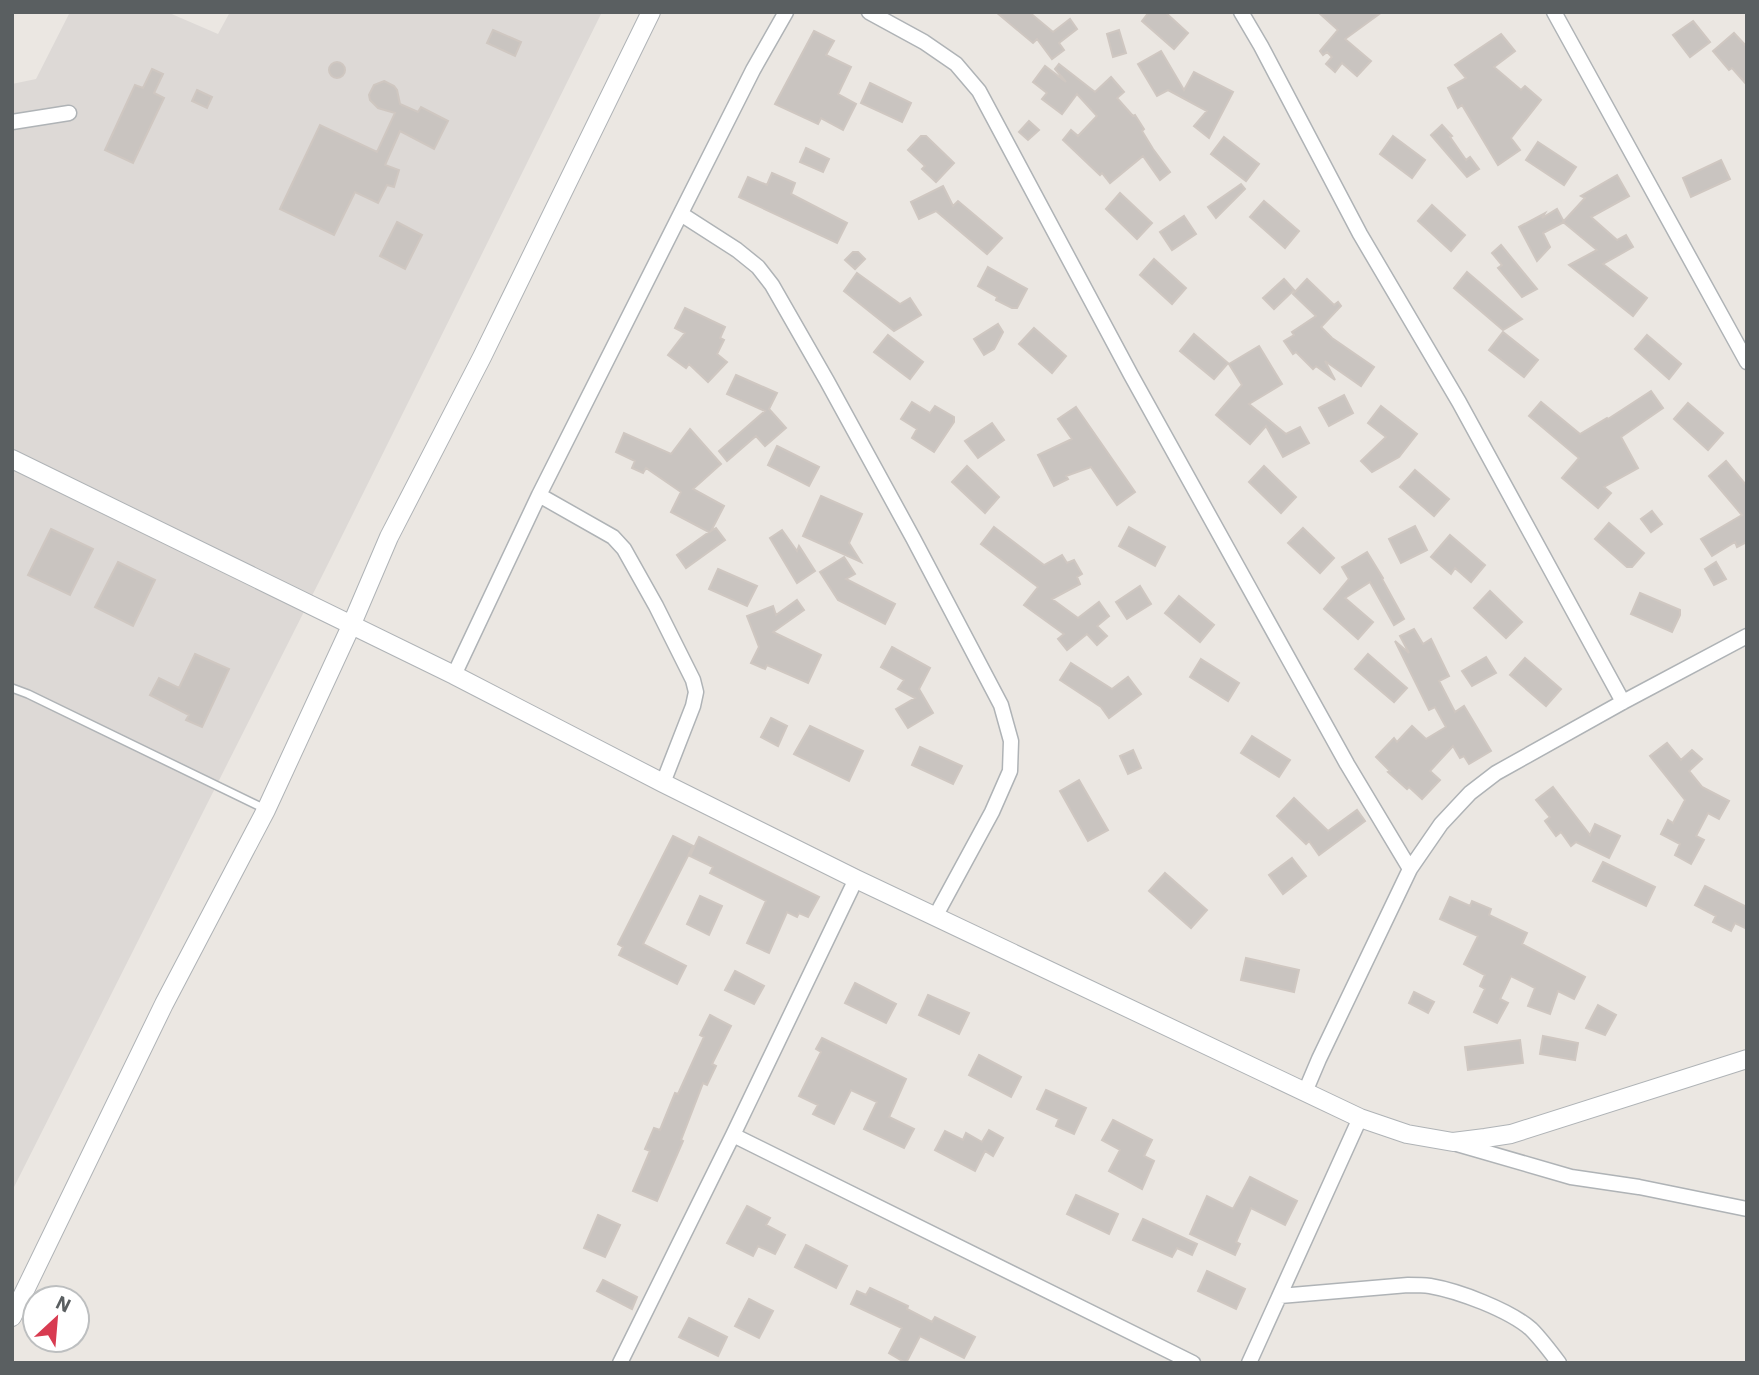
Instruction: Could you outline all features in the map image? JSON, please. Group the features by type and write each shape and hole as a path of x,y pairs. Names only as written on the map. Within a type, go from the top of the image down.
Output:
{"street":[{"path":"12,1317 164,1004 266,810 389,537 482,357 651,12"},
{"path":"454,675 538,495 753,70 786,12"},
{"path":"869,12 924,42 956,64 979,91 1138,387 1347,764 1410,869"},
{"path":"1241,12 1360,234 1459,402 1623,702"},
{"path":"1553,12 1747,362"},
{"path":"12,122 68,113"},
{"path":"681,214 737,250 758,267 772,285 913,538 1001,705 1011,741 1010,771 992,812 935,917"},
{"path":"12,459 454,675 856,879 1360,1118 1407,1135 1452,1142 1570,1177 1639,1187 1747,1209"},
{"path":"538,495 614,537 624,549 656,606 693,680 693,706 663,783"},
{"path":"1305,1092 1410,869 1441,824 1470,793 1496,773 1623,702 1744,643"},
{"path":"620,1363 856,879"},
{"path":"1452,1142 1511,1134 1747,1059"},
{"path":"1249,1363 1360,1118"},
{"path":"733,1135 1193,1363"},
{"path":"1280,1296 1427,1285 1472,1298 1529,1328 1559,1363"}],"lane":[{"path":"12,688 266,810"}],"shaded area":[{"path":"70,12 167,12 218,34 230,12 602,12 12,1191 12,84 36,79"}],"building":[{"path":"996,12 1029,12 1053,32 1070,19 1077,29 1059,43 1064,50 1052,59 1037,39 1033,43"},
{"path":"1149,12 1165,12 1188,33 1174,49 1142,21"},
{"path":"1318,12 1382,12 1345,39 1371,61 1357,76 1342,63 1335,72 1326,64 1332,57 1327,52 1323,55 1320,51 1338,30"},
{"path":"1693,21 1710,42 1690,57 1673,35"},
{"path":"493,30 521,42 515,56 487,43"},
{"path":"1119,30 1126,53 1113,57 1107,34"},
{"path":"814,31 834,41 826,55 851,67 838,94 856,104 843,130 821,118 818,124 775,104"},
{"path":"1734,33 1747,47 1747,85 1732,68 1729,70 1713,51"},
{"path":"1501,34 1515,51 1494,67 1521,90 1525,86 1541,100 1511,138 1520,150 1498,165 1462,105 1458,108 1448,88 1466,78 1455,65"},
{"path":"1161,51 1184,90 1194,72 1233,92 1209,138 1194,126 1207,111 1168,90 1157,96 1138,64"},
{"path":"334,62 340,62 345,70 343,76 334,78 329,73 329,67"},
{"path":"1059,64 1095,92 1111,77 1124,92 1117,98 1133,116 1135,115 1153,149 1170,172 1160,180 1143,156 1110,183 1063,140 1071,130 1078,136 1097,116 1077,94 1062,114 1042,99 1047,93 1033,82 1045,66 1066,82 1055,69"},
{"path":"152,69 163,74 154,93 164,98 133,163 105,150 135,85 143,88"},
{"path":"384,81 397,90 400,104 418,112 421,107 448,121 434,149 400,131 385,165 399,170 394,187 387,185 378,203 355,192 334,235 280,209 320,125 377,152 395,113 378,108 370,100 369,95 374,85"},
{"path":"870,83 911,103 902,122 861,103"},
{"path":"197,90 212,97 207,108 192,101"},
{"path":"1029,121 1039,130 1028,140 1019,132"},
{"path":"1442,125 1466,160 1470,157 1479,169 1467,177 1431,135"},
{"path":"921,136 926,136 954,163 936,182 922,169 925,166 908,150"},
{"path":"1393,136 1425,160 1412,178 1380,154"},
{"path":"1224,137 1259,164 1246,181 1211,154"},
{"path":"1538,142 1576,167 1564,185 1526,160"},
{"path":"806,148 829,159 823,172 800,162"},
{"path":"1721,160 1730,179 1691,197 1683,178"},
{"path":"772,173 795,183 791,194 847,223 837,243 739,197 748,177 767,185"},
{"path":"1617,175 1629,196 1591,217 1617,240 1626,235 1633,247 1603,264 1647,298 1633,316 1569,265 1597,250 1563,222 1585,198 1581,196"},
{"path":"1241,184 1245,189 1216,218 1208,207"},
{"path":"943,186 953,206 958,201 1002,238 987,254 936,211 919,219 911,202"},
{"path":"1120,193 1152,223 1137,239 1106,209"},
{"path":"1264,201 1299,231 1285,248 1250,217"},
{"path":"1432,205 1465,235 1451,251 1418,221"},
{"path":"1557,209 1564,222 1543,233 1550,247 1537,261 1519,227"},
{"path":"1184,216 1196,234 1172,250 1160,232"},
{"path":"397,222 422,235 405,269 380,256"},
{"path":"1501,245 1537,289 1522,297 1498,268 1502,265 1492,253"},
{"path":"853,252 858,252 865,259 855,269 845,260"},
{"path":"1154,259 1186,288 1172,304 1140,275"},
{"path":"988,267 1027,289 1017,308 996,300 997,297 978,286"},
{"path":"1467,272 1522,319 1503,330 1454,288"},
{"path":"857,273 900,304 910,298 921,315 894,331 844,291"},
{"path":"1284,279 1294,290 1274,309 1263,298"},
{"path":"1307,279 1334,305 1338,302 1341,306 1321,327 1332,338 1374,367 1361,386 1325,361 1335,380 1316,366 1313,369 1296,352 1293,354 1284,341 1294,335 1292,332 1316,316 1293,294"},
{"path":"685,308 725,327 720,338 724,340 717,354 727,362 708,382 689,364 686,368 668,355 685,333 675,328"},
{"path":"998,324 1003,332 994,349 984,355 974,339"},
{"path":"1034,328 1066,356 1052,373 1019,344"},
{"path":"1503,332 1538,360 1524,377 1489,350"},
{"path":"1194,334 1228,363 1214,379 1180,351"},
{"path":"888,335 923,362 910,379 874,352"},
{"path":"1647,335 1681,364 1669,379 1635,349"},
{"path":"1259,346 1282,384 1249,404 1286,434 1300,427 1309,443 1283,457 1266,426 1250,444 1216,415 1242,385 1229,364"},
{"path":"736,375 777,393 769,409 786,428 765,446 756,436 727,461 719,451 765,411 727,394"},
{"path":"1651,391 1663,408 1621,437 1638,468 1604,487 1611,493 1598,508 1562,478 1579,458 1529,416 1541,402 1580,434"},
{"path":"1344,395 1353,413 1329,426 1319,408"},
{"path":"912,402 930,413 935,406 954,417 954,422 934,452 912,438 917,429 901,419"},
{"path":"1688,403 1723,433 1708,450 1674,419"},
{"path":"1381,406 1417,434 1399,457 1372,472 1361,461 1386,437 1368,423"},
{"path":"1076,407 1135,492 1117,505 1091,467 1066,476 1068,479 1054,486 1038,455 1072,439 1058,419"},
{"path":"992,423 1004,440 978,458 965,441"},
{"path":"690,429 721,464 693,489 724,506 711,531 716,528 725,540 686,568 677,555 709,532 671,512 681,492 646,468 643,473 632,468 635,461 616,452 624,433 671,454"},
{"path":"777,446 819,467 809,486 768,465"},
{"path":"1726,461 1747,486 1747,542 1737,547 1735,542 1712,556 1701,539 1742,515 1709,476"},
{"path":"967,466 999,497 985,513 952,482"},
{"path":"1264,466 1296,497 1281,513 1249,482"},
{"path":"1415,470 1449,499 1434,516 1400,487"},
{"path":"821,496 862,514 849,543 861,562 803,536"},
{"path":"1652,511 1662,524 1651,532 1641,519"},
{"path":"1609,523 1644,553 1632,567 1627,567 1595,539"},
{"path":"1415,526 1427,550 1401,563 1389,539"},
{"path":"994,527 1044,565 1062,555 1067,563 1074,560 1082,574 1077,577 1080,584 1052,599 1078,618 1099,602 1109,616 1097,626 1107,636 1097,645 1087,634 1067,650 1058,639 1064,634 1024,605 1038,587 981,544"},
{"path":"1129,527 1165,547 1155,566 1119,546"},
{"path":"1303,528 1334,558 1320,573 1288,543"},
{"path":"51,529 93,549 70,595 28,575"},
{"path":"782,530 797,551 799,546 815,571 797,583 770,538"},
{"path":"1450,535 1485,565 1471,582 1455,568 1451,574 1431,557"},
{"path":"1367,552 1404,619 1394,625 1370,582 1345,598 1373,622 1358,639 1324,609 1349,579 1342,567"},
{"path":"844,557 855,574 846,579 895,604 885,624 838,600 820,572"},
{"path":"118,562 155,580 133,626 95,607"},
{"path":"1716,562 1726,579 1714,585 1705,569"},
{"path":"718,569 757,586 747,606 709,589"},
{"path":"1140,586 1151,604 1127,619 1116,602"},
{"path":"1490,591 1522,622 1506,638 1474,608"},
{"path":"1640,593 1680,610 1672,632 1631,614"},
{"path":"1179,596 1214,625 1200,642 1165,613"},
{"path":"797,600 804,610 773,632 821,655 808,683 767,665 765,669 751,663 759,647 747,616 773,606 776,615"},
{"path":"1414,629 1423,644 1431,639 1449,676 1439,681 1455,712 1464,706 1491,751 1469,764 1464,756 1460,758 1453,746 1430,771 1440,780 1422,799 1388,772 1390,771 1376,757 1394,738 1397,742 1412,726 1426,739 1446,727 1435,707 1429,710 1395,641 1409,653 1400,636"},
{"path":"892,647 930,668 919,689 933,713 908,728 896,709 915,698 898,689 904,680 881,667"},
{"path":"195,654 229,669 202,727 186,720 189,715 150,695 159,678 179,688"},
{"path":"1368,654 1407,688 1394,702 1355,669"},
{"path":"1486,657 1496,673 1472,686 1462,671"},
{"path":"1525,658 1561,689 1546,706 1510,675"},
{"path":"1201,659 1239,683 1228,701 1190,677"},
{"path":"1071,663 1112,689 1128,677 1141,694 1109,718 1101,707 1060,680"},
{"path":"771,718 787,726 778,746 761,737"},
{"path":"810,726 863,751 849,781 794,754"},
{"path":"1252,736 1290,760 1279,777 1241,753"},
{"path":"1667,743 1681,760 1692,750 1702,759 1689,771 1702,787 1729,801 1719,819 1708,813 1696,836 1704,840 1691,864 1675,855 1680,844 1661,834 1668,820 1673,823 1685,800 1650,756"},
{"path":"920,747 962,766 953,784 912,765"},
{"path":"1133,750 1141,768 1128,774 1120,756"},
{"path":"1079,780 1108,830 1088,841 1060,791"},
{"path":"1553,787 1590,835 1595,824 1620,836 1609,858 1576,842 1571,846 1561,832 1556,836 1545,821 1550,817 1536,800"},
{"path":"1294,798 1328,831 1357,810 1365,821 1319,855 1309,841 1306,844 1277,816"},
{"path":"673,836 693,846 643,944 686,966 677,984 619,955 623,947 618,944"},
{"path":"699,837 819,897 808,917 799,913 797,917 787,912 769,953 747,943 766,901 710,873 713,867 690,856"},
{"path":"1292,858 1306,876 1283,894 1269,875"},
{"path":"1603,862 1655,887 1646,906 1593,881"},
{"path":"1165,873 1207,910 1191,928 1149,891"},
{"path":"1705,886 1747,907 1747,929 1735,923 1731,931 1713,922 1716,916 1695,905"},
{"path":"700,896 722,906 709,935 687,924"},
{"path":"1450,897 1470,906 1472,901 1491,909 1489,915 1527,933 1522,944 1585,977 1574,999 1558,991 1550,1014 1528,1006 1535,988 1511,976 1500,999 1508,1003 1497,1023 1474,1012 1485,989 1480,986 1485,975 1464,964 1478,936 1440,919"},
{"path":"1246,958 1299,970 1294,992 1241,980"},
{"path":"735,971 764,986 754,1004 725,990"},
{"path":"855,983 896,1004 886,1023 845,1003"},
{"path":"1414,992 1434,1002 1428,1013 1409,1003"},
{"path":"928,995 969,1013 959,1034 919,1015"},
{"path":"1598,1005 1616,1015 1605,1035 1586,1028"},
{"path":"710,1015 731,1026 712,1064 716,1066 707,1085 703,1083 681,1140 683,1141 657,1201 633,1191 650,1151 645,1149 654,1128 660,1130 675,1093 678,1094 704,1037 700,1035"},
{"path":"1543,1036 1578,1043 1575,1060 1540,1054"},
{"path":"822,1038 906,1079 889,1117 914,1129 904,1148 864,1129 877,1102 851,1090 834,1124 813,1114 818,1105 799,1096 821,1052 816,1049"},
{"path":"1520,1040 1523,1063 1468,1070 1465,1047"},
{"path":"979,1055 1021,1077 1011,1097 969,1075"},
{"path":"1046,1090 1086,1108 1074,1134 1056,1126 1059,1119 1037,1109"},
{"path":"1113,1120 1152,1140 1144,1156 1154,1161 1142,1189 1109,1171 1120,1150 1102,1140"},
{"path":"989,1130 1003,1138 993,1156 985,1151 975,1171 935,1150 945,1131 963,1140 966,1133 982,1142"},
{"path":"1250,1177 1297,1201 1285,1225 1251,1208 1236,1242 1240,1244 1235,1255 1190,1234 1207,1196 1233,1209"},
{"path":"1076,1195 1118,1214 1109,1234 1067,1214"},
{"path":"747,1206 770,1218 766,1225 785,1235 775,1254 758,1246 753,1256 727,1243"},
{"path":"598,1215 620,1225 605,1257 584,1248"},
{"path":"1143,1219 1197,1244 1192,1255 1177,1248 1172,1257 1133,1240"},
{"path":"806,1245 847,1266 836,1288 795,1267"},
{"path":"1207,1271 1245,1289 1236,1309 1198,1291"},
{"path":"603,1280 637,1297 632,1309 597,1291"},
{"path":"870,1288 908,1306 907,1309 932,1322 935,1317 975,1337 964,1358 920,1336 906,1363 889,1353 902,1328 851,1304 857,1291 866,1295"},
{"path":"749,1299 773,1311 759,1338 735,1326"},
{"path":"689,1318 727,1337 718,1356 679,1337"}]}
